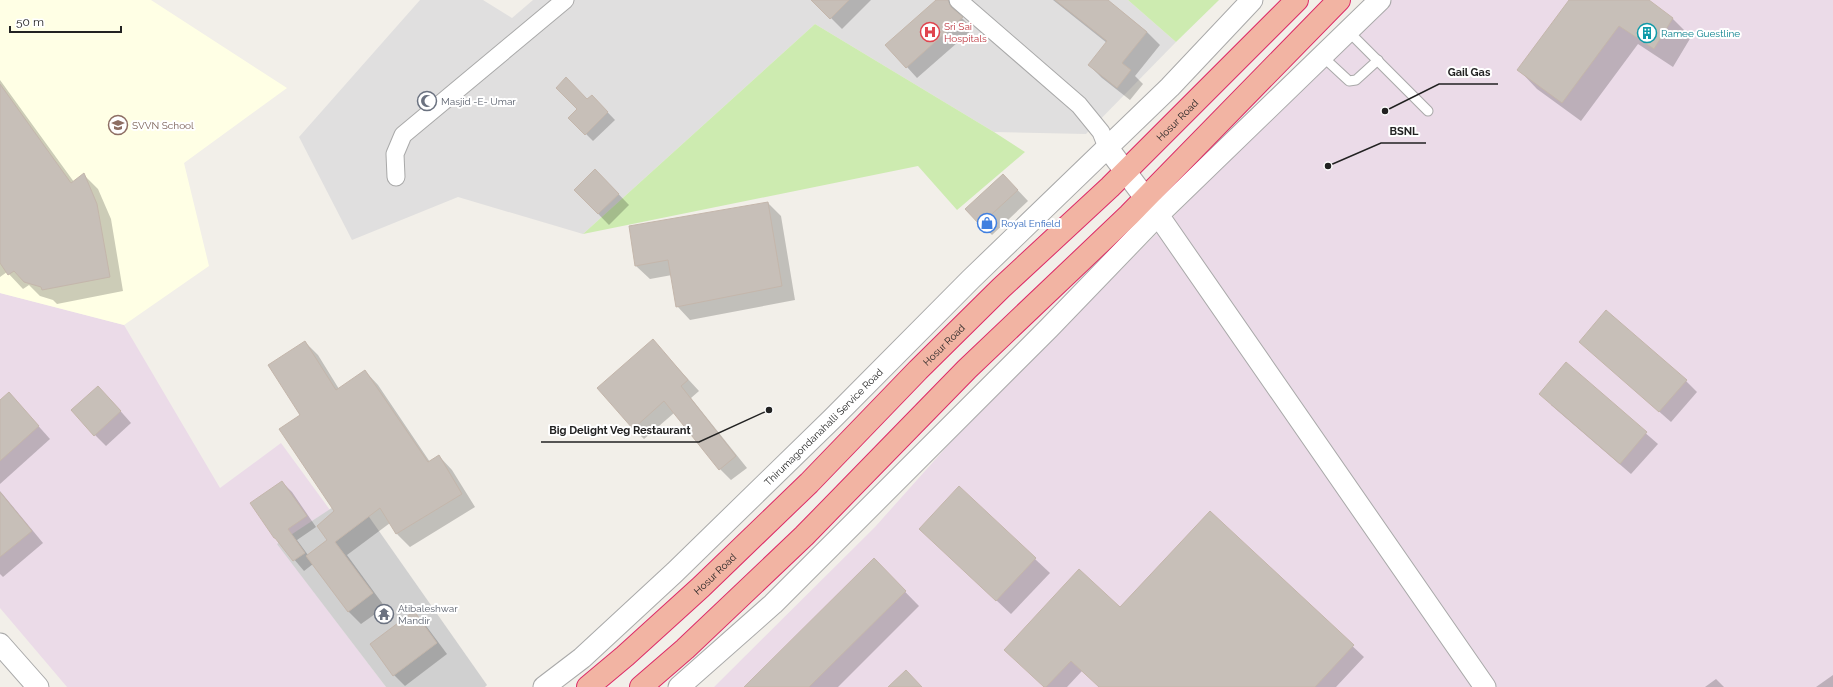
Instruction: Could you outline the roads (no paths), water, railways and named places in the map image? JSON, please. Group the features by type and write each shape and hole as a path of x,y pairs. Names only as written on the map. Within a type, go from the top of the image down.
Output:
{"highway":[{"name":"Hosur Road","path":"588,687 701,588 775,516 995,293 1126,172 1297,0"},
{"path":"641,687 685,649 804,536 967,369 1152,206 1339,0"}],"street":[{"path":"396,177 395,154 403,135 565,0"},
{"path":"958,0 1079,105 1101,132 1101,154 1126,172 1152,206 1485,687"},
{"name":"Thirumagondanahalli Service Road","path":"544,687 582,658 681,566 833,418 971,279 1170,87 1252,0"},
{"path":"679,687 773,604 1049,328 1152,206 1322,56 1380,0"},
{"path":"0,644 38,687"}],"lane":[{"path":"1348,30 1428,111"},
{"path":"1322,56 1349,81 1356,80 1378,60"}],"place":[{"name":"Sri Sai Hospitals","path":"930,32"},
{"name":"Ramee Guestline","path":"1647,33"},
{"name":"Masjid -E- Umar","path":"427,101"},
{"name":"Gail Gas","path":"1385,111"},
{"name":"SVVN School","path":"118,125"},
{"name":"BSNL","path":"1328,166"},
{"name":"Royal Enfield","path":"987,223"},
{"name":"Big Delight Veg Restaurant","path":"769,410"},
{"name":"Atibaleshwar Mandir","path":"384,614"}]}
